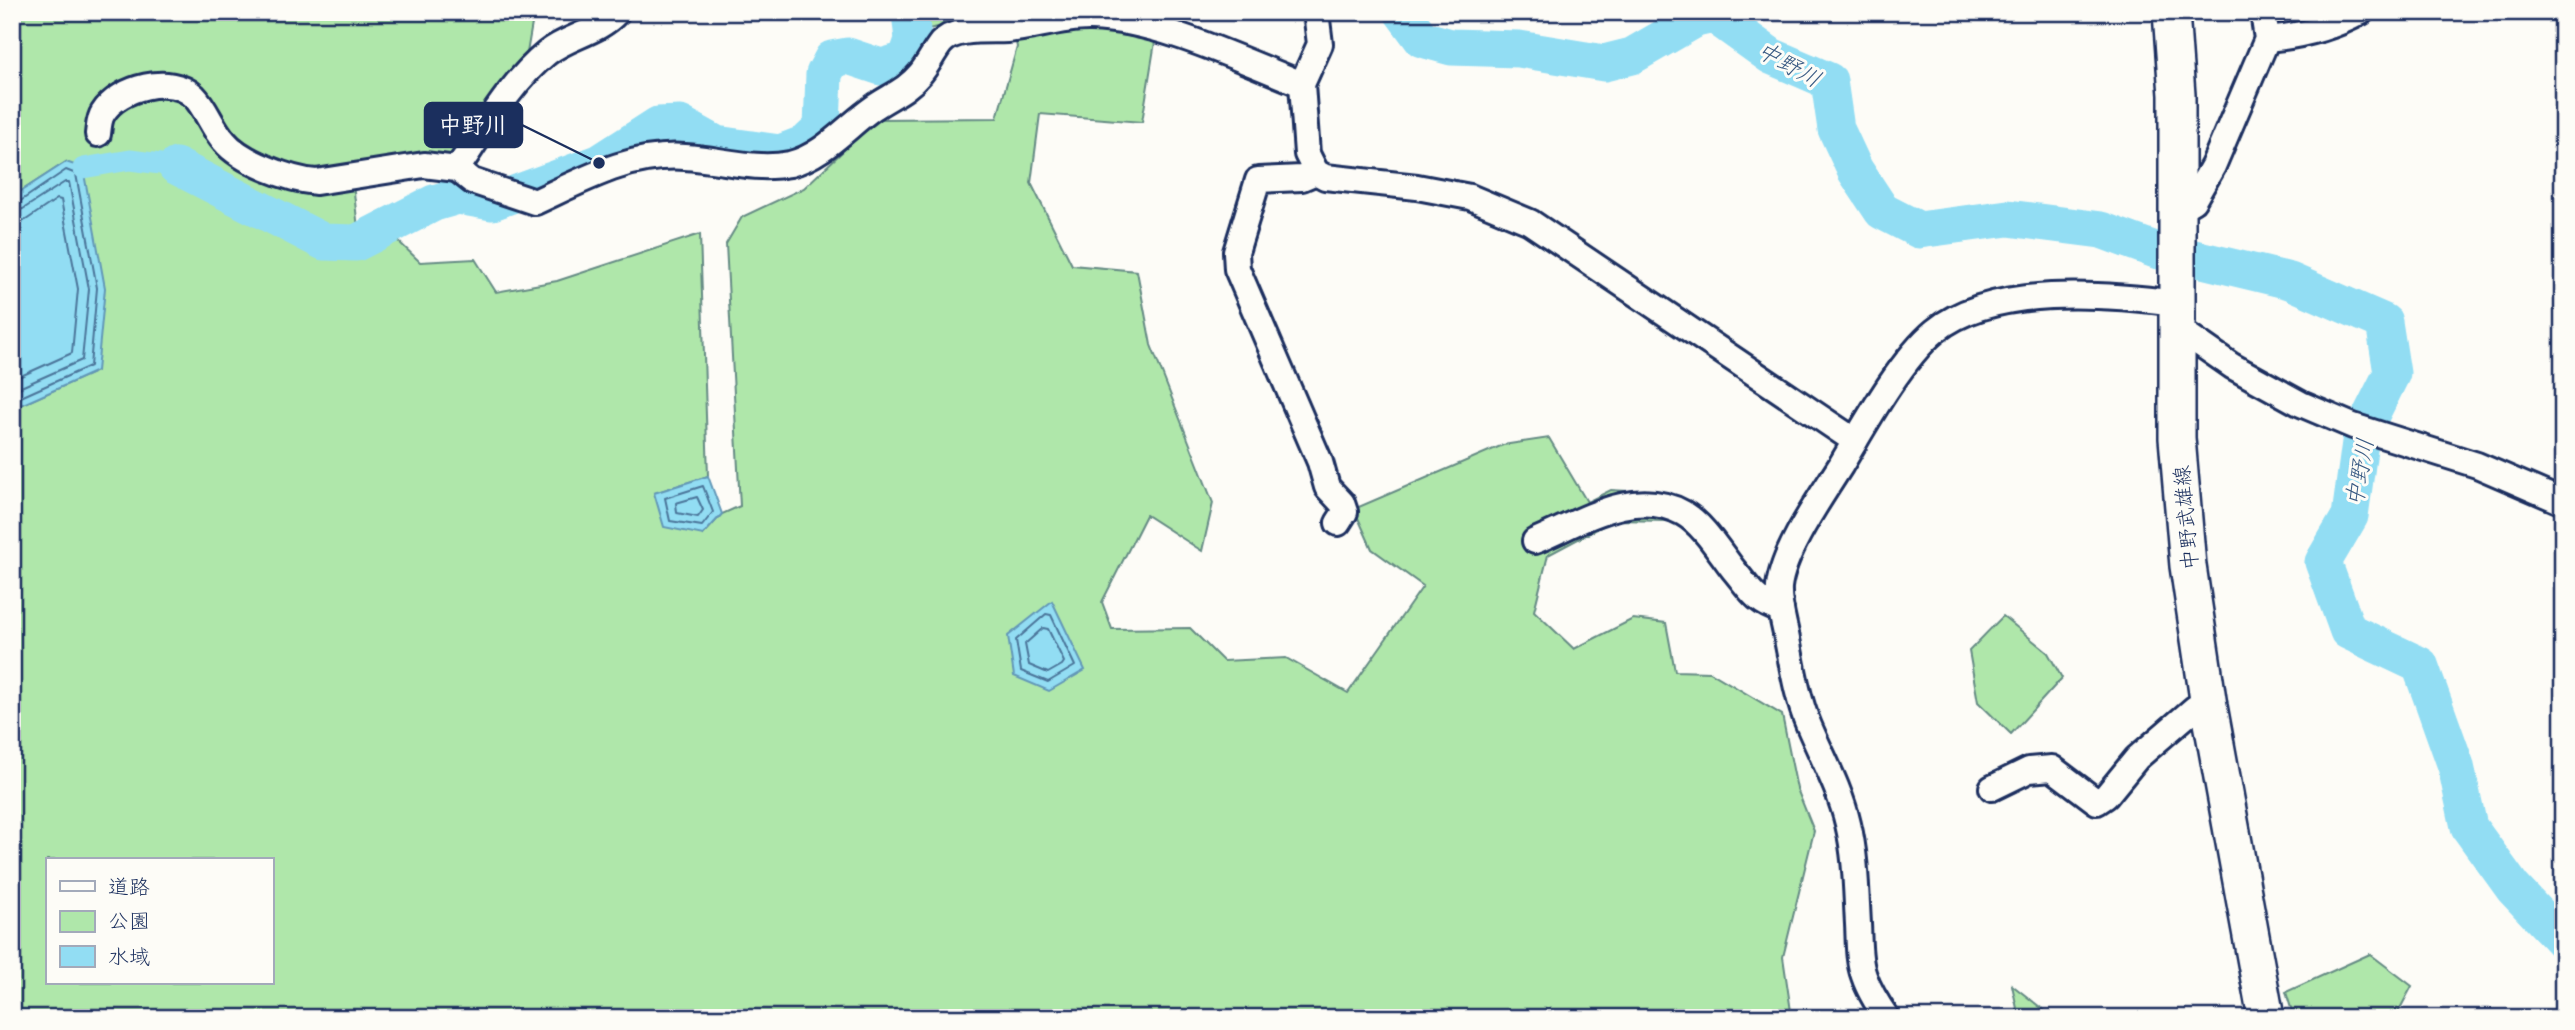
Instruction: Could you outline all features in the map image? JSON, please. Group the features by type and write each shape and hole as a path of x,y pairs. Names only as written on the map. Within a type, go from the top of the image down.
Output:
{"main road":[{"name":"中野武雄線","path":"2171,12 2177,95 2177,438 2187,554 2209,706 2266,1018"}],"street":[{"path":"457,169 519,81 538,61 548,52 607,23 617,12"},
{"path":"1316,12 1320,44 1302,84 1307,154 1316,172 1325,177 1417,187 1470,197 1530,222 1855,441"},
{"path":"2178,210 2193,201 2213,166 2267,39 2263,12"},
{"path":"2267,39 2298,36 2361,12"},
{"path":"98,134 102,114 115,99 140,88 171,84 193,96 225,143 247,158 299,180 316,182 424,165 457,169 472,181 535,202 618,165 649,157 685,157 763,167 793,163 826,146 874,107 899,94 921,74 942,41 959,33 1087,18 1118,19 1163,31 1302,84"},
{"path":"1316,172 1302,178 1258,180 1236,252 1237,269 1320,462 1327,487 1342,503 1345,512 1338,523"},
{"path":"1887,1018 1877,1005 1863,975 1859,953 1854,851 1841,796 1808,723 1781,610 1779,588 1784,569 1800,533 1855,441 1908,360 1935,331 1963,314 2012,300 2109,295 2176,315 2232,366 2301,404 2364,429 2477,465 2563,502"},
{"path":"1535,541 1627,503 1656,502 1684,513 1698,525 1762,604 1781,610"},
{"path":"1992,788 2029,770 2052,768 2097,802 2106,796 2137,758 2194,708 2209,706"}],"green space":[{"path":"12,12 534,12 527,53 447,160 352,174 358,229 397,240 420,262 475,259 496,292 557,281 700,234 708,476 655,493 703,535 722,514 740,506 726,244 742,217 804,188 877,119 997,118 1017,47 1009,14 917,31 918,12 1101,12 1104,31 1155,42 1142,122 1040,114 1031,183 1072,265 1137,271 1151,345 1213,503 1202,551 1146,515 1102,602 1112,629 1190,628 1223,661 1286,658 1348,693 1423,586 1372,549 1354,509 1503,445 1549,438 1587,502 1611,490 1661,493 1666,521 1614,520 1548,555 1534,611 1574,649 1633,619 1666,623 1675,671 1710,672 1782,715 1797,789 1814,831 1783,957 1792,1018 12,1018 12,409 97,371 66,162 12,197"},
{"path":"2003,616 2048,653 2062,678 2011,734 1978,702 1969,651"},
{"path":"2370,954 2412,986 2395,1018 2294,1018 2286,992"},
{"path":"2012,985 2054,1018 2019,1018"}],"water":[{"path":"66,162 83,168 105,288 97,371 12,409 12,197"},
{"path":"708,476 722,514 703,535 664,527 654,493"},
{"path":"1052,601 1085,670 1049,691 1014,676 1008,636"}],"waterway":[{"name":"中野川","path":"176,166 324,242 356,243 434,203 458,196 492,202 599,163 658,125 680,124 716,144 780,153 806,143 822,128 824,74 832,59 848,56 881,67 906,60 913,40 910,12"},
{"name":"中野川","path":"1402,12 1422,39 1451,47 1519,49 1604,63 1632,56 1696,19 1714,15 1771,56 1829,81 1836,129 1855,170 1882,211 1919,230 2008,218 2101,230 2158,251"},
{"path":"83,168 130,160 176,166"},
{"name":"中野川","path":"2194,258 2290,281 2384,322 2392,373 2361,435 2350,516 2323,562 2348,631 2420,665 2456,766 2469,827 2513,888 2563,941"}],"place":[{"name":"中野川","path":"599,163"}]}
